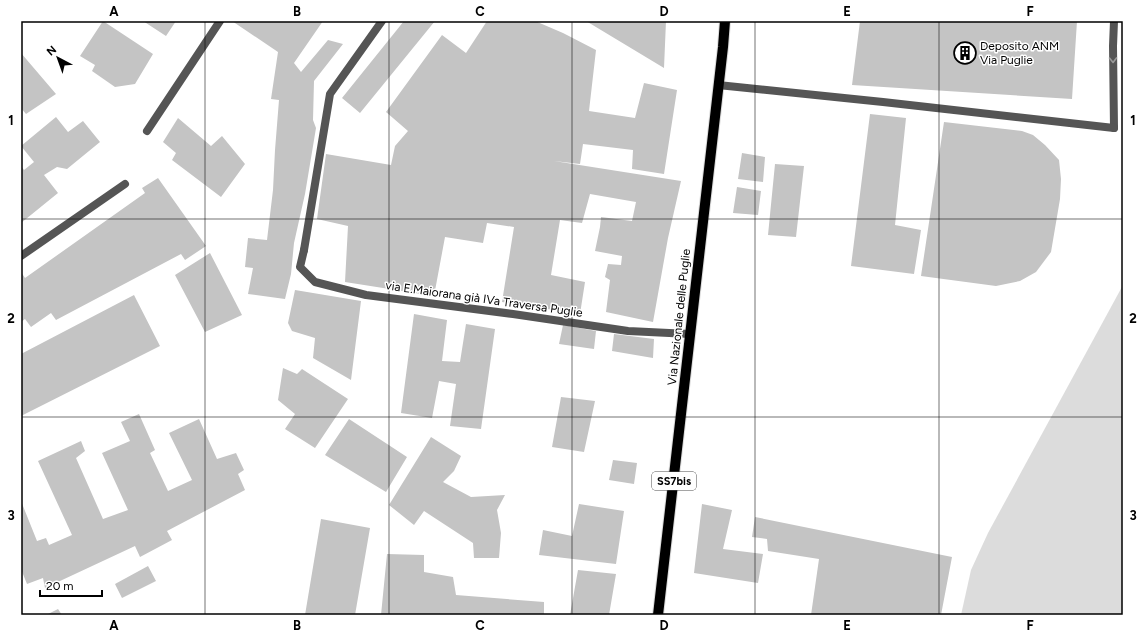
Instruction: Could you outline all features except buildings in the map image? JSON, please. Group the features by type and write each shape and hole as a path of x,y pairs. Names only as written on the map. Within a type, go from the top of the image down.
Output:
{"main road":[{"name":"Via Nazionale delle Puglie","path":"658,615 725,21"}],"street":[{"path":"148,131 220,21"},
{"name":"via E.Maiorana già IVa Traversa Puglie","path":"382,21 330,94 300,267 315,282 366,295 628,331 690,334"},
{"path":"718,85 890,102 1114,128 1114,21"},
{"path":"21,256 125,184"}],"shaded area":[{"path":"1123,285 1123,615 961,615 971,570 988,533"}],"place":[{"name":"Deposito ANM Via Puglie","path":"965,53"}]}
